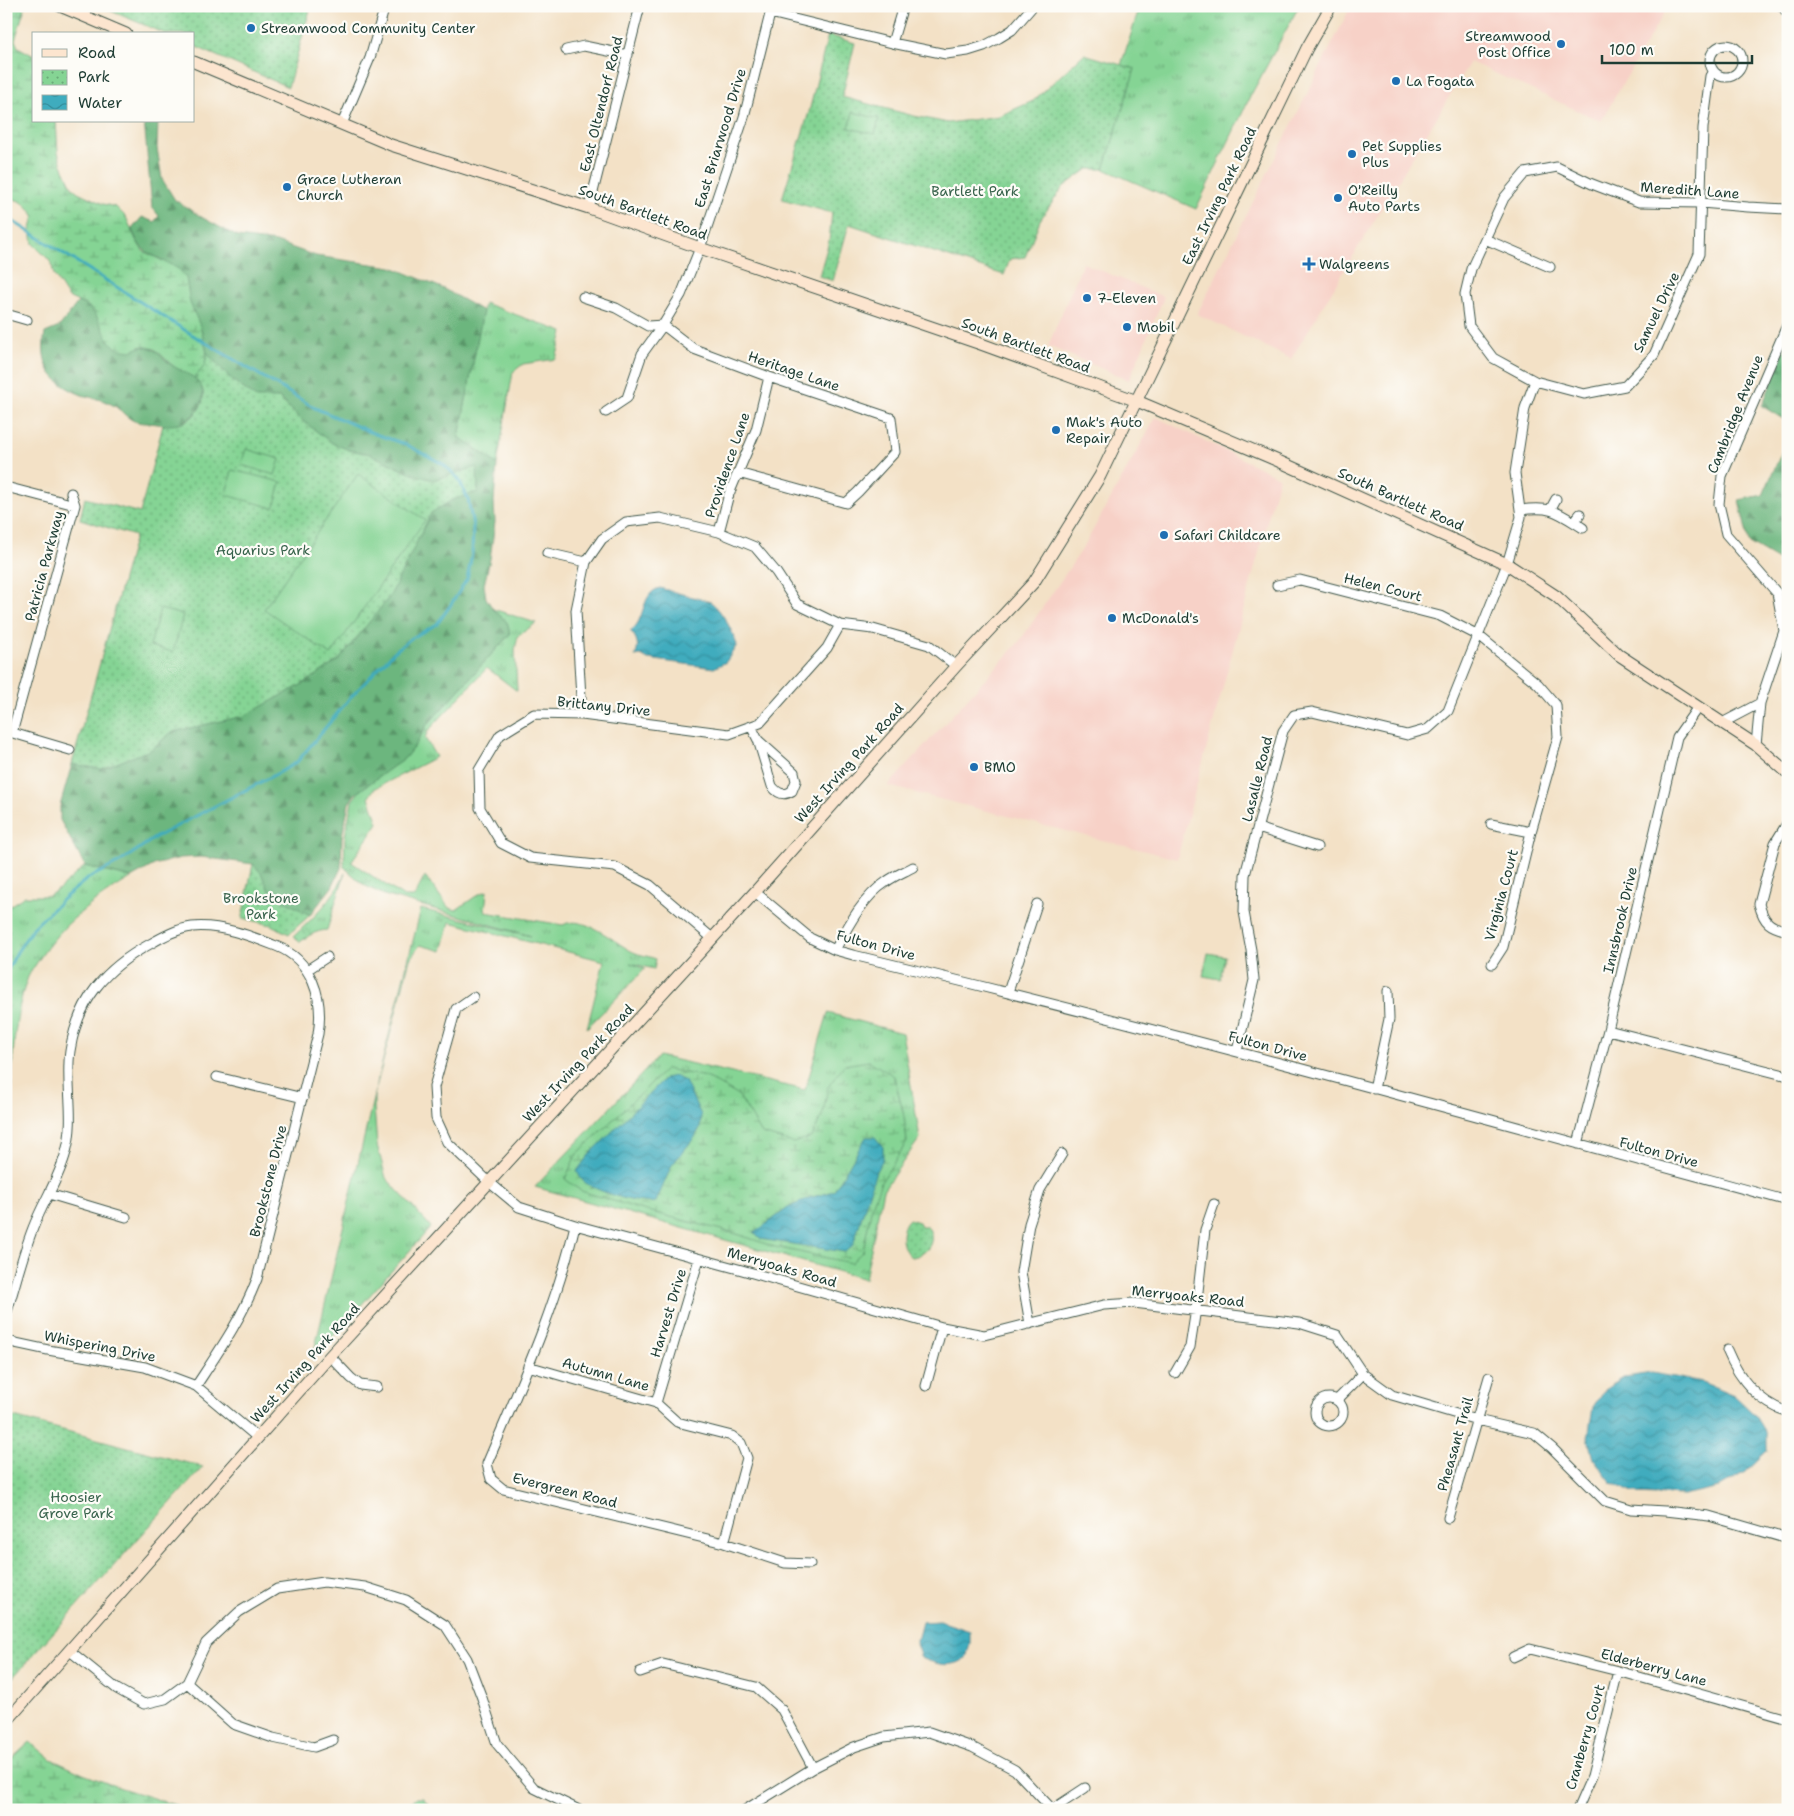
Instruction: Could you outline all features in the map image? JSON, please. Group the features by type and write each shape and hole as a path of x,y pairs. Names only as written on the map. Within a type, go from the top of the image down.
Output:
{"main road":[{"path":"60,6 121,32"},
{"name":"East Irving Park Road","path":"1138,401 1307,48 1331,6"},
{"name":"South Bartlett Road","path":"195,62 391,145 589,208 981,344 1138,401 1276,460 1507,564 1556,596 1619,655 1756,745 1788,773"},
{"name":"West Irving Park Road","path":"6,1722 330,1356 755,892 956,666 1034,582 1100,476 1138,401"}],"street":[{"path":"342,124 370,58 385,6"},
{"name":"East Oltendorf Road","path":"589,208 640,6"},
{"path":"892,43 903,6"},
{"path":"771,10 892,43 946,54 968,51 984,46 1012,30 1033,6"},
{"path":"1782,6 1788,14"},
{"name":"East Briarwood Drive","path":"606,412 627,398 642,354 663,325 681,295 700,248 744,116 771,10"},
{"path":"566,50 584,46 628,55"},
{"name":"Samuel Drive","path":"1535,381 1584,394 1625,386 1654,355 1699,254 1703,128 1710,76 1714,72"},
{"name":"Meredith Lane","path":"1535,381 1493,358 1469,326 1465,294 1472,269 1504,198 1525,173 1557,167 1592,184 1639,202 1701,203 1788,209"},
{"path":"1485,239 1550,267"},
{"path":"583,297 616,308 648,326 663,325"},
{"path":"6,314 27,320"},
{"name":"Cambridge Avenue","path":"1756,745 1760,703 1784,631 1778,593 1726,534 1719,504 1722,476 1788,323"},
{"name":"Heritage Lane","path":"663,325 694,349 769,378 891,418 894,452 846,503 738,473"},
{"name":"Providence Lane","path":"719,532 729,494 756,430 769,378"},
{"path":"1507,564 1521,517 1515,473 1525,408 1535,381"},
{"path":"6,487 75,505"},
{"name":"Patricia Parkway","path":"9,732 75,505 71,493"},
{"path":"1550,510 1556,500"},
{"path":"1520,510 1540,507 1556,511 1583,528"},
{"path":"1574,522 1580,514"},
{"path":"582,715 576,610 586,562 602,539 626,522 660,518 719,532 755,547 776,572 797,604 840,626 873,629 929,645 956,666"},
{"path":"547,552 586,562"},
{"name":"Lasalle Road","path":"1237,1051 1254,980 1244,912 1245,875 1283,731 1294,715 1312,712 1407,735 1428,729 1448,711 1507,564"},
{"name":"Helen Court","path":"1277,585 1300,580 1440,616 1479,636"},
{"name":"Brittany Drive","path":"712,938 650,885 615,867 530,858 501,843 480,808 479,770 500,735 534,714 582,715 729,734 760,723 827,648 840,626"},
{"name":"Virginia Court","path":"1479,636 1538,684 1556,705 1558,737 1531,832 1503,947 1492,964"},
{"path":"1722,723 1760,703"},
{"name":"Innsbrook Drive","path":"1578,1144 1608,1030 1677,736 1698,707"},
{"path":"751,726 758,740 772,786 776,792 786,794 792,791 796,781 794,772 758,740"},
{"path":"9,732 70,750"},
{"path":"1788,822 1775,843 1759,904 1762,914 1768,923 1775,928 1788,931"},
{"name":"Virginia Court","path":"1492,824 1531,832"},
{"path":"1258,828 1317,847"},
{"path":"835,950 847,927 876,890 886,882 913,867"},
{"name":"Fulton Drive","path":"755,892 810,938 835,950 1237,1051 1788,1201"},
{"path":"1008,992 1037,904"},
{"name":"Brookstone Drive","path":"6,1315 32,1228 59,1175 67,1150 72,1110 68,1073 70,1049 75,1028 82,1012 100,981 130,954 167,934 194,927 212,927 279,946 295,958 312,976 320,1020 303,1098 257,1279 248,1303 237,1324 196,1386"},
{"path":"307,970 327,957"},
{"path":"1374,1089 1389,1019 1388,991"},
{"name":"Merryoaks Road","path":"473,997 456,1009 434,1087 436,1118 447,1142 489,1182 519,1207 575,1225 942,1327 984,1335 1104,1306 1127,1303 1196,1309 1298,1323 1337,1335 1363,1374 1392,1395 1476,1420 1534,1433 1552,1448 1605,1501 1631,1509 1710,1516 1788,1539"},
{"path":"1608,1030 1788,1076"},
{"path":"218,1076 303,1098"},
{"path":"1030,1324 1021,1272 1029,1224 1040,1190 1062,1154"},
{"path":"49,1194 126,1217"},
{"path":"1175,1372 1190,1347 1205,1230 1214,1204"},
{"name":"Evergreen Road","path":"575,1225 566,1263 528,1366 487,1464 491,1479 503,1489 724,1543 785,1563 810,1564"},
{"name":"Harvest Drive","path":"656,1403 699,1259"},
{"path":"926,1386 942,1327"},
{"name":"Whispering Drive","path":"6,1341 145,1366 196,1386 258,1438"},
{"path":"1727,1350 1740,1376 1751,1390 1766,1402 1788,1412"},
{"path":"330,1356 360,1385 377,1387"},
{"name":"Autumn Lane","path":"528,1366 656,1403 677,1422 732,1436 741,1443 747,1458 724,1543"},
{"path":"1337,1400 1363,1374"},
{"name":"Pheasant Trail","path":"1448,1518 1489,1377"},
{"path":"70,1651 117,1689 144,1704 165,1700 187,1683 206,1643 239,1612 276,1589 324,1582 365,1587 406,1600 445,1625 467,1659 497,1744 534,1788 579,1810"},
{"name":"Elderberry Lane","path":"1513,1657 1530,1650 1618,1670 1788,1718"},
{"path":"640,1672 664,1664 756,1688 782,1710 813,1768"},
{"name":"Cranberry Court","path":"1577,1810 1592,1776 1618,1670"},
{"path":"187,1683 233,1724 273,1738 314,1747 333,1740"},
{"path":"745,1810 813,1768 854,1747 884,1737 929,1732 972,1746 1015,1770 1053,1809 1085,1788"}],"shaded area":[{"path":"1351,6 1668,6 1601,121 1470,62 1291,359 1197,314"},
{"path":"1083,263 1164,297 1129,380 1048,346"},
{"path":"1156,417 1279,477 1177,859 888,786 1019,642 1083,548"}],"green space":[{"path":"6,6 25,7 15,40 18,47 32,55 32,122 56,122 58,152 72,187 103,204 116,207 126,217 143,251 179,269 186,278 190,303 200,326 207,353 205,365 195,378 173,366 155,349 142,346 131,351 118,349 109,341 97,317 89,307 68,297 54,275 51,262 33,244 31,229 34,215 22,202 6,199"},
{"path":"99,6 311,6 288,87 195,46 195,32 161,32"},
{"path":"1140,6 1299,6 1251,95 1196,209 1104,169 1134,69 1121,65"},
{"name":"Bartlett Park","path":"828,35 855,43 842,97 948,123 999,116 1033,101 1084,54 1135,69 1104,169 1088,169 1063,187 1040,220 1025,257 1010,259 1004,275 849,224 833,281 819,276 829,241 832,213 782,199 809,112"},
{"path":"853,112 879,119 875,134 849,128"},
{"path":"144,122 158,122 157,148 162,179 175,200 203,218 238,237 276,242 316,256 392,267 442,288 483,311 459,437 497,464 494,501 495,522 484,585 486,598 493,609 507,622 510,634 426,726 416,744 405,758 355,794 349,803 342,836 341,868 332,887 310,915 273,895 261,873 253,864 201,857 180,858 154,865 131,878 85,866 60,820 60,806 72,764 101,769 150,750 172,732 244,716 301,685 339,660 390,596 431,513 452,500 478,492 477,467 433,480 409,473 370,454 349,450 332,443 304,422 280,398 256,398 232,380 207,353 200,326 190,303 186,278 170,265 145,251 132,229 142,217 154,222 159,216 152,207"},
{"path":"78,302 93,311 108,338 117,347 124,350 142,347 150,348 173,366 196,379 203,395 198,410 177,425 169,426 136,422 113,405 82,395 56,379 46,364 44,355 45,333 59,327"},
{"path":"484,303 563,332 556,359 523,364 513,372 497,464 459,437"},
{"path":"1788,341 1788,422 1762,406"},
{"name":"Aquarius Park","path":"207,353 232,380 256,398 279,398 304,422 332,443 349,450 370,454 409,473 433,480 477,467 478,492 452,500 431,513 390,596 339,660 301,685 244,716 172,732 150,750 101,769 72,764 135,536 80,519 85,498 140,513 163,425 184,422 198,411 201,405 203,394 195,378 205,365"},
{"path":"1788,438 1788,566 1749,543 1739,500 1763,495"},
{"path":"246,449 280,459 275,475 241,465"},
{"path":"232,470 281,482 274,508 226,495"},
{"path":"358,474 425,520 331,655 264,609"},
{"path":"160,609 183,615 173,652 150,646"},
{"path":"493,609 536,623 518,636 515,650 517,691 487,668 428,731 425,738 436,757 374,789 369,797 378,823 351,862 404,897 414,897 425,876 449,908 456,910 479,894 487,891 485,912 563,925 571,922 589,926 633,952 656,959 654,969 630,963 645,969 587,1028 604,961 450,922 442,951 420,945 410,959 374,1095 421,909 531,936 384,895 364,885 344,867 345,836 352,801 361,789 416,744 426,726 510,634"},
{"name":"Brookstone Park","path":"253,864 261,873 273,895 310,915 289,934 271,925 242,918"},
{"path":"85,866 131,878 104,895 68,924 47,947 29,975 18,1012 9,1121 6,1132 6,908 25,896 48,896"},
{"path":"345,873 327,930 319,931 300,942 293,937 329,900"},
{"path":"1208,953 1225,956 1220,979 1203,976"},
{"path":"828,1013 902,1033 920,1138 883,1190 865,1279 535,1187 659,1056 805,1090"},
{"path":"869,1061 894,1076 904,1116 907,1142 881,1182 872,1206 863,1251 851,1263 775,1247 737,1234 643,1210 581,1191 565,1179 576,1155 666,1069 706,1077 739,1096 762,1134 793,1143 812,1137 823,1113 828,1087 844,1065"},
{"path":"374,1095 377,1145 386,1178 431,1227 312,1360"},
{"path":"909,1219 919,1222 921,1226 927,1226 931,1237 929,1246 922,1254 911,1257 905,1249 902,1238 902,1233"},
{"name":"Hoosier Grove Park","path":"6,1415 203,1467 6,1685"},
{"path":"30,1742 51,1759 83,1774 191,1810 6,1810 6,1764"},
{"path":"416,1798 423,1798 433,1810 399,1810"}],"water":[{"path":"660,588 711,602 715,606 727,622 737,645 726,662 714,668 648,659 641,655 635,656 637,642 630,631 639,621 649,596"},
{"path":"674,1076 685,1081 701,1115 700,1128 672,1165 656,1202 639,1202 618,1197 583,1181 577,1171 588,1156 665,1078"},
{"path":"866,1137 875,1137 883,1147 883,1159 876,1171 853,1245 845,1252 760,1239 754,1233 788,1208 809,1198 834,1191"},
{"path":"1652,1373 1703,1382 1734,1395 1756,1416 1767,1434 1767,1451 1746,1471 1719,1487 1684,1495 1633,1493 1612,1483 1594,1459 1588,1437 1593,1407 1604,1390 1625,1377"},
{"path":"940,1621 970,1631 970,1643 966,1659 954,1664 944,1665 921,1658 916,1644 922,1622"}],"waterway":[{"path":"6,217 191,334 315,408 375,434 405,444 443,464 458,478 468,499 473,526 472,554 467,579 437,624 410,639 394,652 350,698 297,762 156,837 120,862 87,879 33,928 6,973"}],"place":[{"name":"Streamwood Community Center","path":"251,28"},
{"name":"Streamwood Post Office","path":"1561,44"},
{"name":"La Fogata","path":"1396,81"},
{"name":"Pet Supplies Plus","path":"1352,154"},
{"name":"Grace Lutheran Church","path":"287,187"},
{"name":"O'Reilly Auto Parts","path":"1338,198"},
{"name":"Walgreens","path":"1309,264"},
{"name":"7-Eleven","path":"1087,298"},
{"name":"Mobil","path":"1127,327"},
{"name":"Mak's Auto Repair","path":"1056,430"},
{"name":"Safari Childcare","path":"1164,535"},
{"name":"McDonald's","path":"1112,618"},
{"name":"BMO","path":"974,767"}]}
